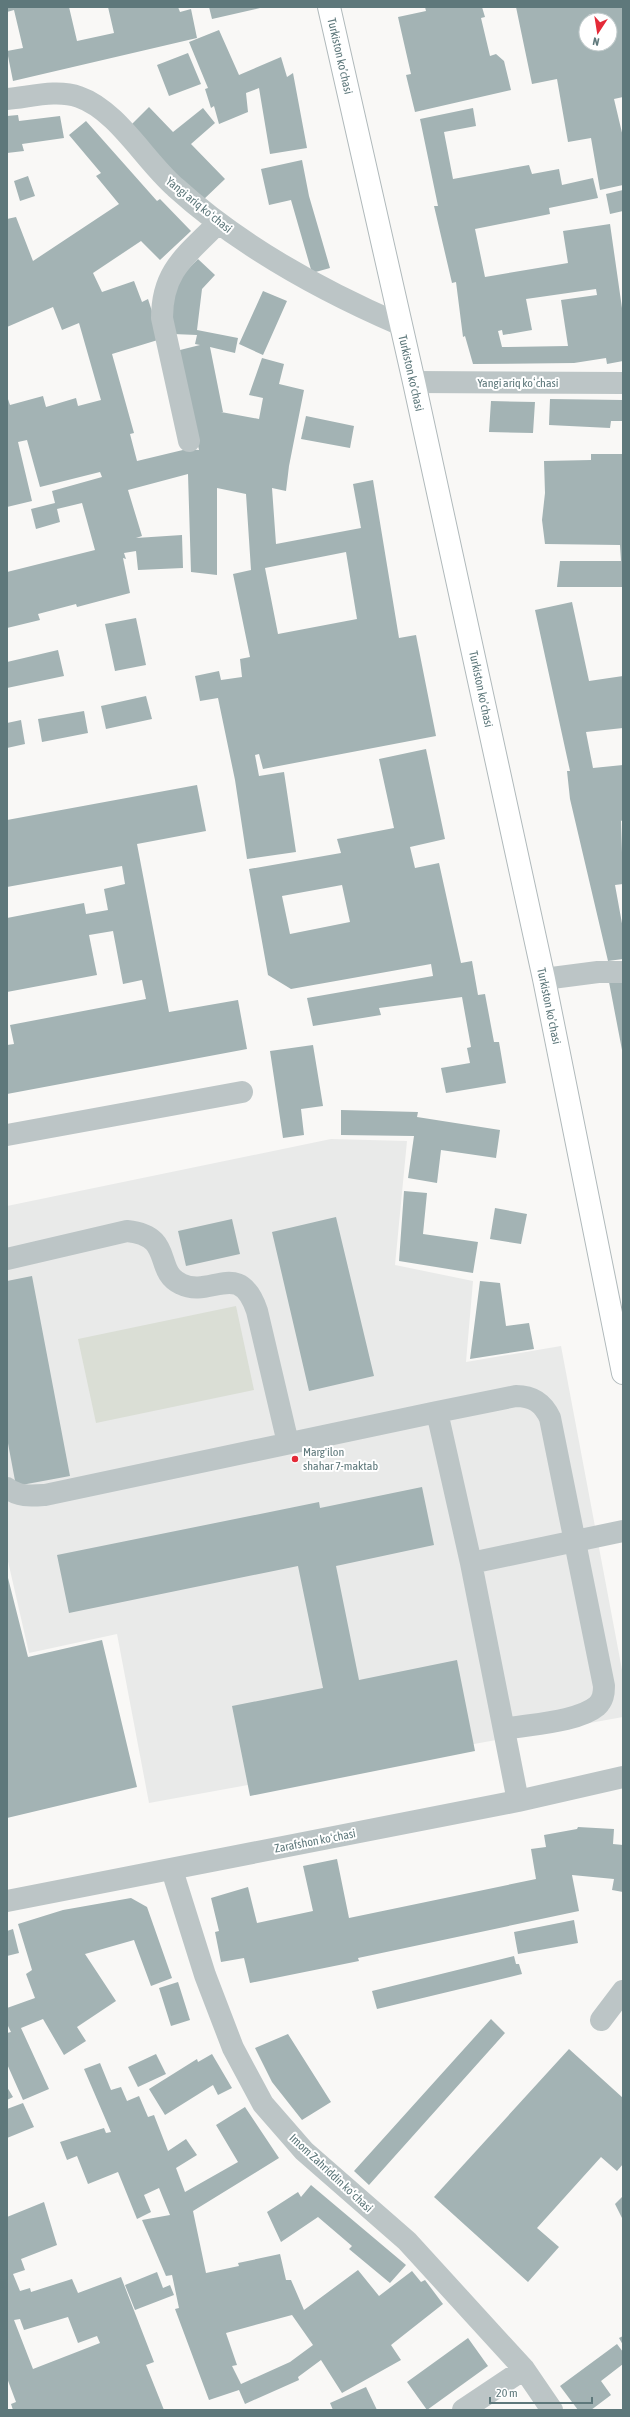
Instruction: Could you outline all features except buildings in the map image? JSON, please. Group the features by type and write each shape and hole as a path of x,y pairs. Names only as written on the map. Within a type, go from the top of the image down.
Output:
{"main road":[{"name":"Turkiston ko’chasi","path":"329,7 414,382 544,979 623,1373"}],"street":[{"name":"Yangi ariq koʻchasi","path":"7,99 58,93 78,97 98,106 174,187 218,223 294,272 340,299 401,325"},
{"path":"189,441 162,318 162,302 166,283 175,267 218,223"},
{"name":"Yangi ariq koʻchasi","path":"414,382 623,383"},
{"path":"544,979 598,972 623,972"},
{"path":"7,1135 242,1092"},
{"path":"7,1259 127,1231 138,1232 146,1235 160,1248 168,1272 179,1284 187,1287 197,1287 225,1282 235,1283 243,1287 250,1293 257,1311 288,1443"},
{"path":"7,1488 15,1494 27,1496 44,1495 516,1396 525,1396 541,1403 550,1418 576,1540 604,1686 602,1700 588,1711 576,1716 505,1729"},
{"path":"437,1412 471,1563 518,1801"},
{"path":"471,1563 623,1531"},
{"name":"Zarafshon koʻchasi","path":"7,1901 172,1870 518,1801 623,1777"},
{"name":"Imom Zahriddin koʻchasi","path":"172,1870 205,1975 233,2048 263,2104 304,2151 407,2241 524,2369 552,2410"},
{"path":"601,2020 623,1991"},
{"path":"463,2410 524,2369"}],"shaded area":[{"name":"Marg'ilon shahar 7-maktab","path":"331,1139 407,1141 395,1265 473,1281 466,1362 561,1346 623,1675 623,1717 149,1803 117,1634 29,1653 7,1557 7,1206"},
{"path":"236,1306 254,1390 96,1423 78,1339"}],"place":[{"name":"Marg'ilon shahar 7-maktab","path":"295,1459"}]}
